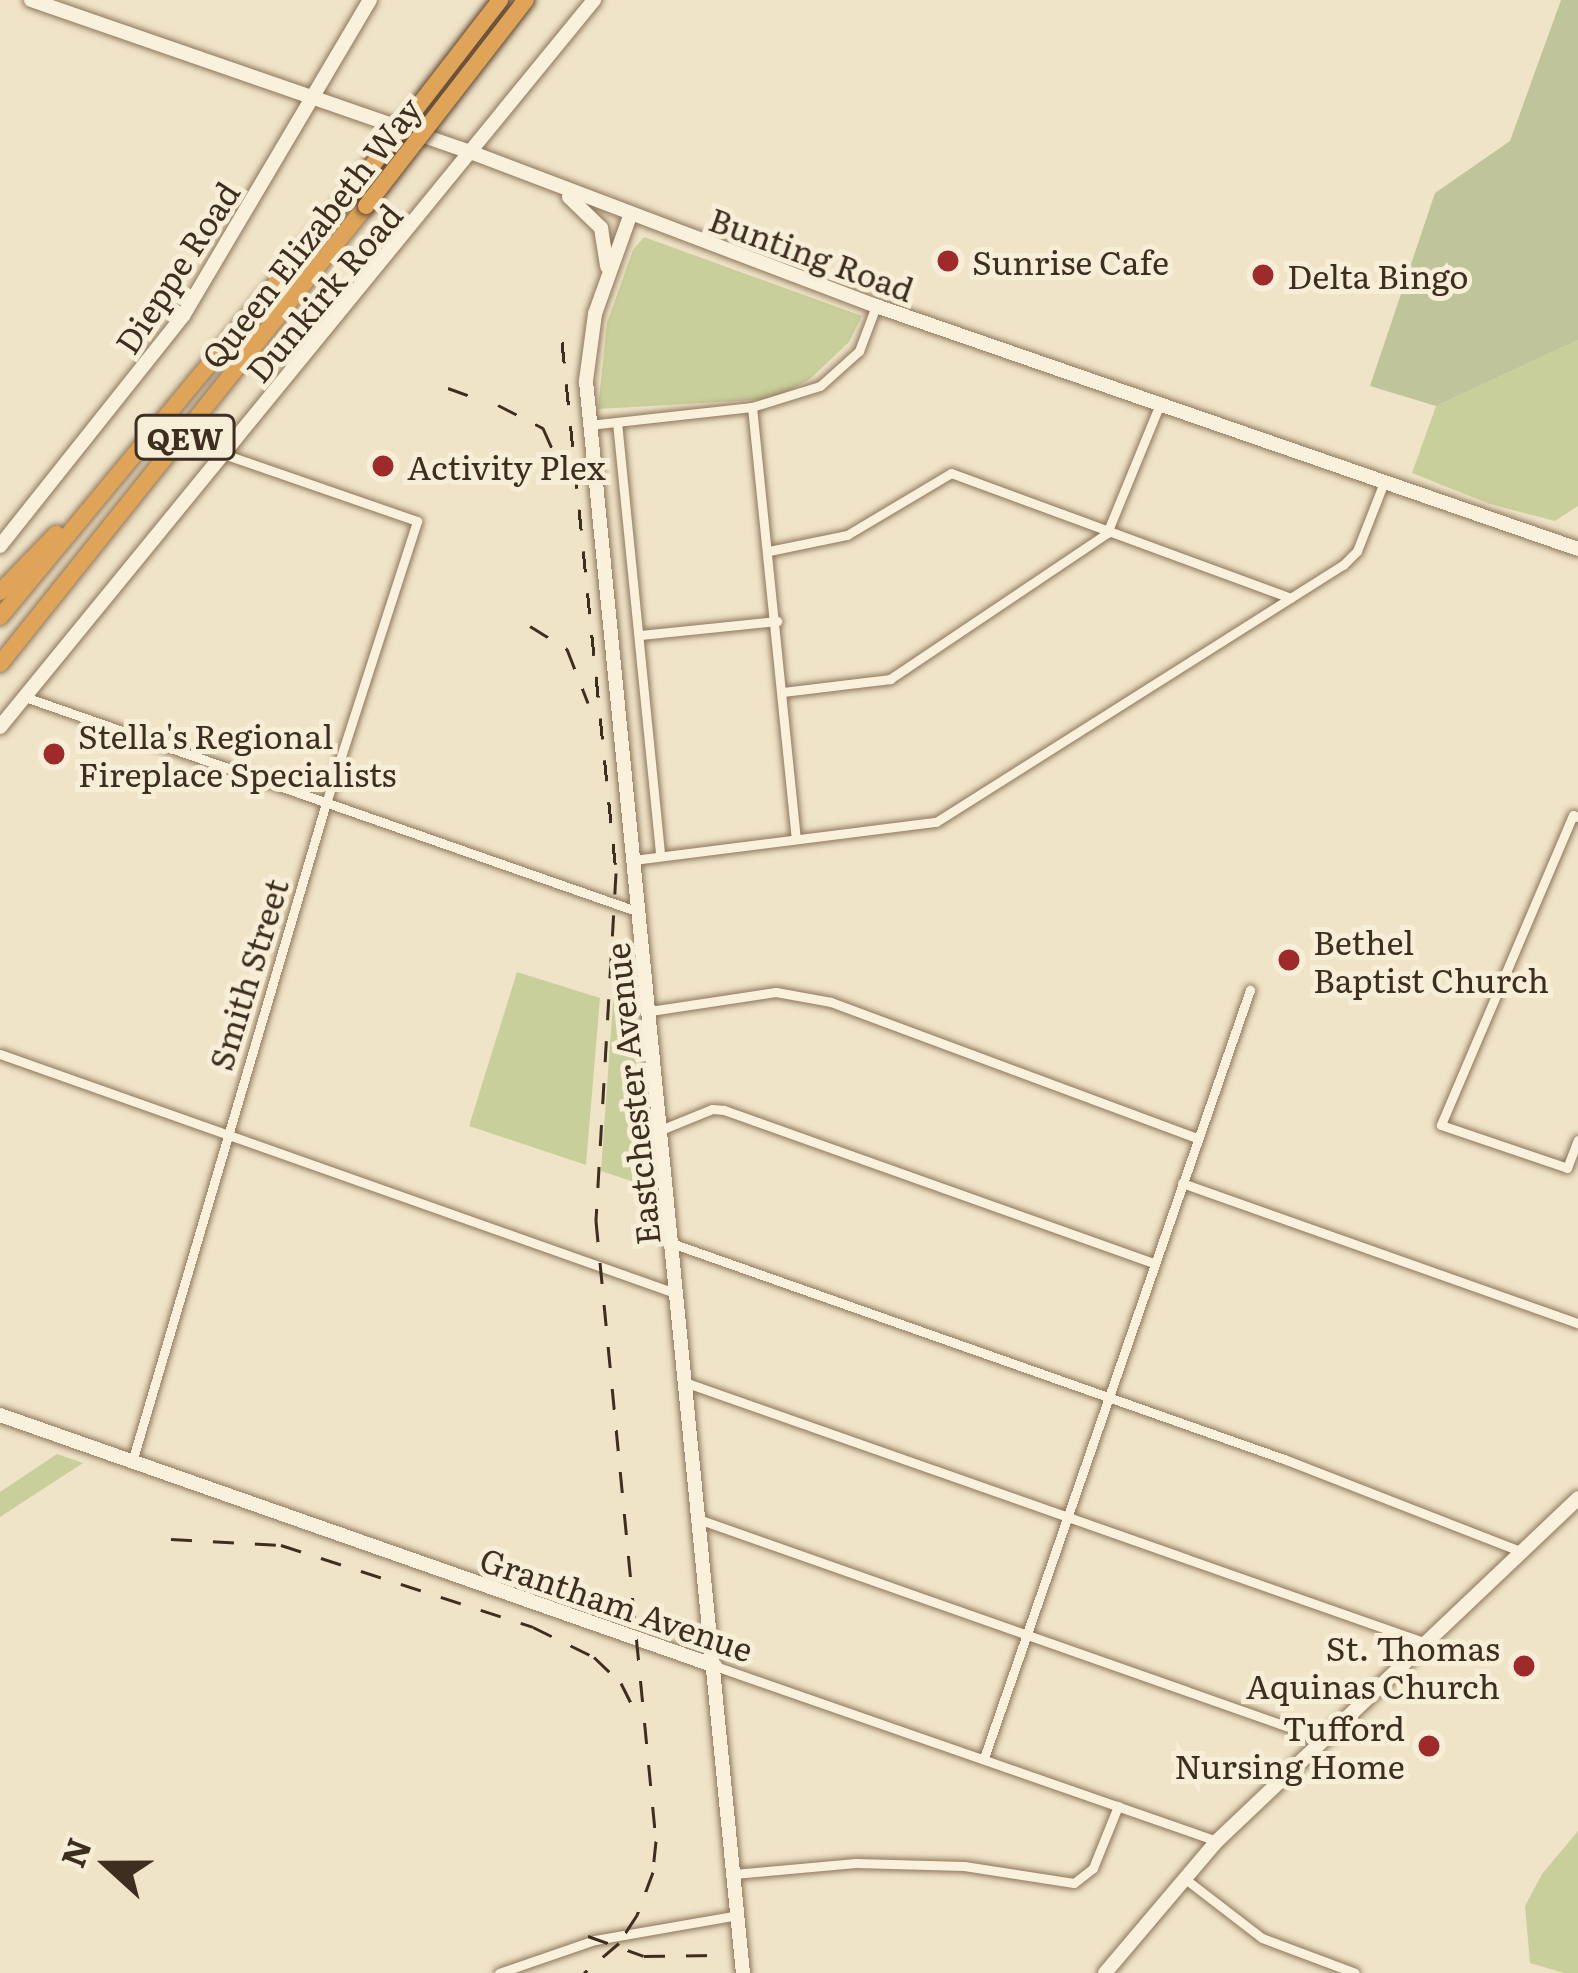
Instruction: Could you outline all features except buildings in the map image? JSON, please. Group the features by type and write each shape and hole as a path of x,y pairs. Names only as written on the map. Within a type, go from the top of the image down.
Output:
{"highway":[{"name":"Queen Elizabeth Way","path":"0,617 351,193 500,0"},
{"name":"Queen Elizabeth Way","path":"0,664 526,0"},
{"path":"0,592 120,470"}],"street":[{"name":"Bunting Road","path":"31,0 473,153 876,306 1578,549"},
{"name":"Dieppe Road","path":"0,546 183,316 370,0"},
{"name":"Dunkirk Road","path":"0,727 594,0"},
{"path":"544,181 602,228 607,281"},
{"name":"Eastchester Avenue","path":"630,216 588,348 589,425 663,1129 743,1973"},
{"path":"589,425 752,407 820,386 844,370 859,351 876,306"},
{"path":"783,692 890,679 1107,533 1160,404"},
{"path":"752,407 796,839"},
{"path":"616,422 660,855"},
{"name":"Smith Street","path":"132,1462 326,802 417,520 224,454"},
{"path":"769,551 847,536 951,473 1291,598"},
{"path":"634,860 936,823 1291,598 1357,551 1384,482"},
{"path":"614,644 777,621"},
{"path":"25,697 639,912"},
{"path":"1578,817 1573,815 1441,1125 1567,1168 1578,1140"},
{"path":"984,1758 1250,990"},
{"path":"650,1011 776,992 831,1002 1196,1138"},
{"path":"0,1054 678,1294"},
{"path":"663,1129 712,1109 724,1110 1153,1263"},
{"path":"1182,1183 1375,1246 1578,1323"},
{"path":"674,1244 1306,1467 1522,1552"},
{"path":"687,1383 1426,1643"},
{"name":"Grantham Avenue","path":"0,1415 1217,1841"},
{"path":"1105,1973 1217,1841 1578,1498"},
{"path":"701,1520 1306,1732 1320,1744"},
{"path":"734,1874 856,1863 964,1866 1074,1883 1093,1868 1118,1806"},
{"path":"1184,1878 1262,1937 1355,1973"},
{"path":"499,1973 595,1940 738,1915"}],"green space":[{"path":"1561,0 1578,0 1578,340 1436,406 1370,386 1435,193 1510,141"},
{"path":"644,237 862,316 849,342 810,379 773,399 598,409 607,323 633,250"},
{"path":"1578,340 1578,506 1555,521 1490,504 1412,473 1436,406"},
{"path":"624,945 649,1187 601,1171 617,946"},
{"path":"517,972 600,998 586,1165 469,1126"},
{"path":"57,1454 83,1463 0,1517 0,1492"},
{"path":"1578,1831 1578,1973 1564,1973 1530,1963 1525,1906 1542,1874"}],"railway":[{"path":"562,342 616,873 596,1221 656,1841 653,1872 637,1915 619,1943 584,1973"},
{"path":"448,388 475,398"},
{"path":"498,405 543,428 566,480"},
{"path":"530,626 567,649 588,703"},
{"path":"171,1539 281,1545 533,1627 594,1657 621,1683 639,1719"},
{"path":"588,1936 644,1956 717,1955"}],"place":[{"name":"Sunrise Cafe","path":"948,261"},
{"name":"Delta Bingo","path":"1263,275"},
{"name":"Activity Plex","path":"383,466"},
{"name":"Stella's Regional Fireplace Specialists","path":"54,754"},
{"name":"Bethel Baptist Church","path":"1289,960"},
{"name":"St. Thomas Aquinas Church","path":"1524,1666"},
{"name":"Tufford Nursing Home","path":"1429,1746"}]}
